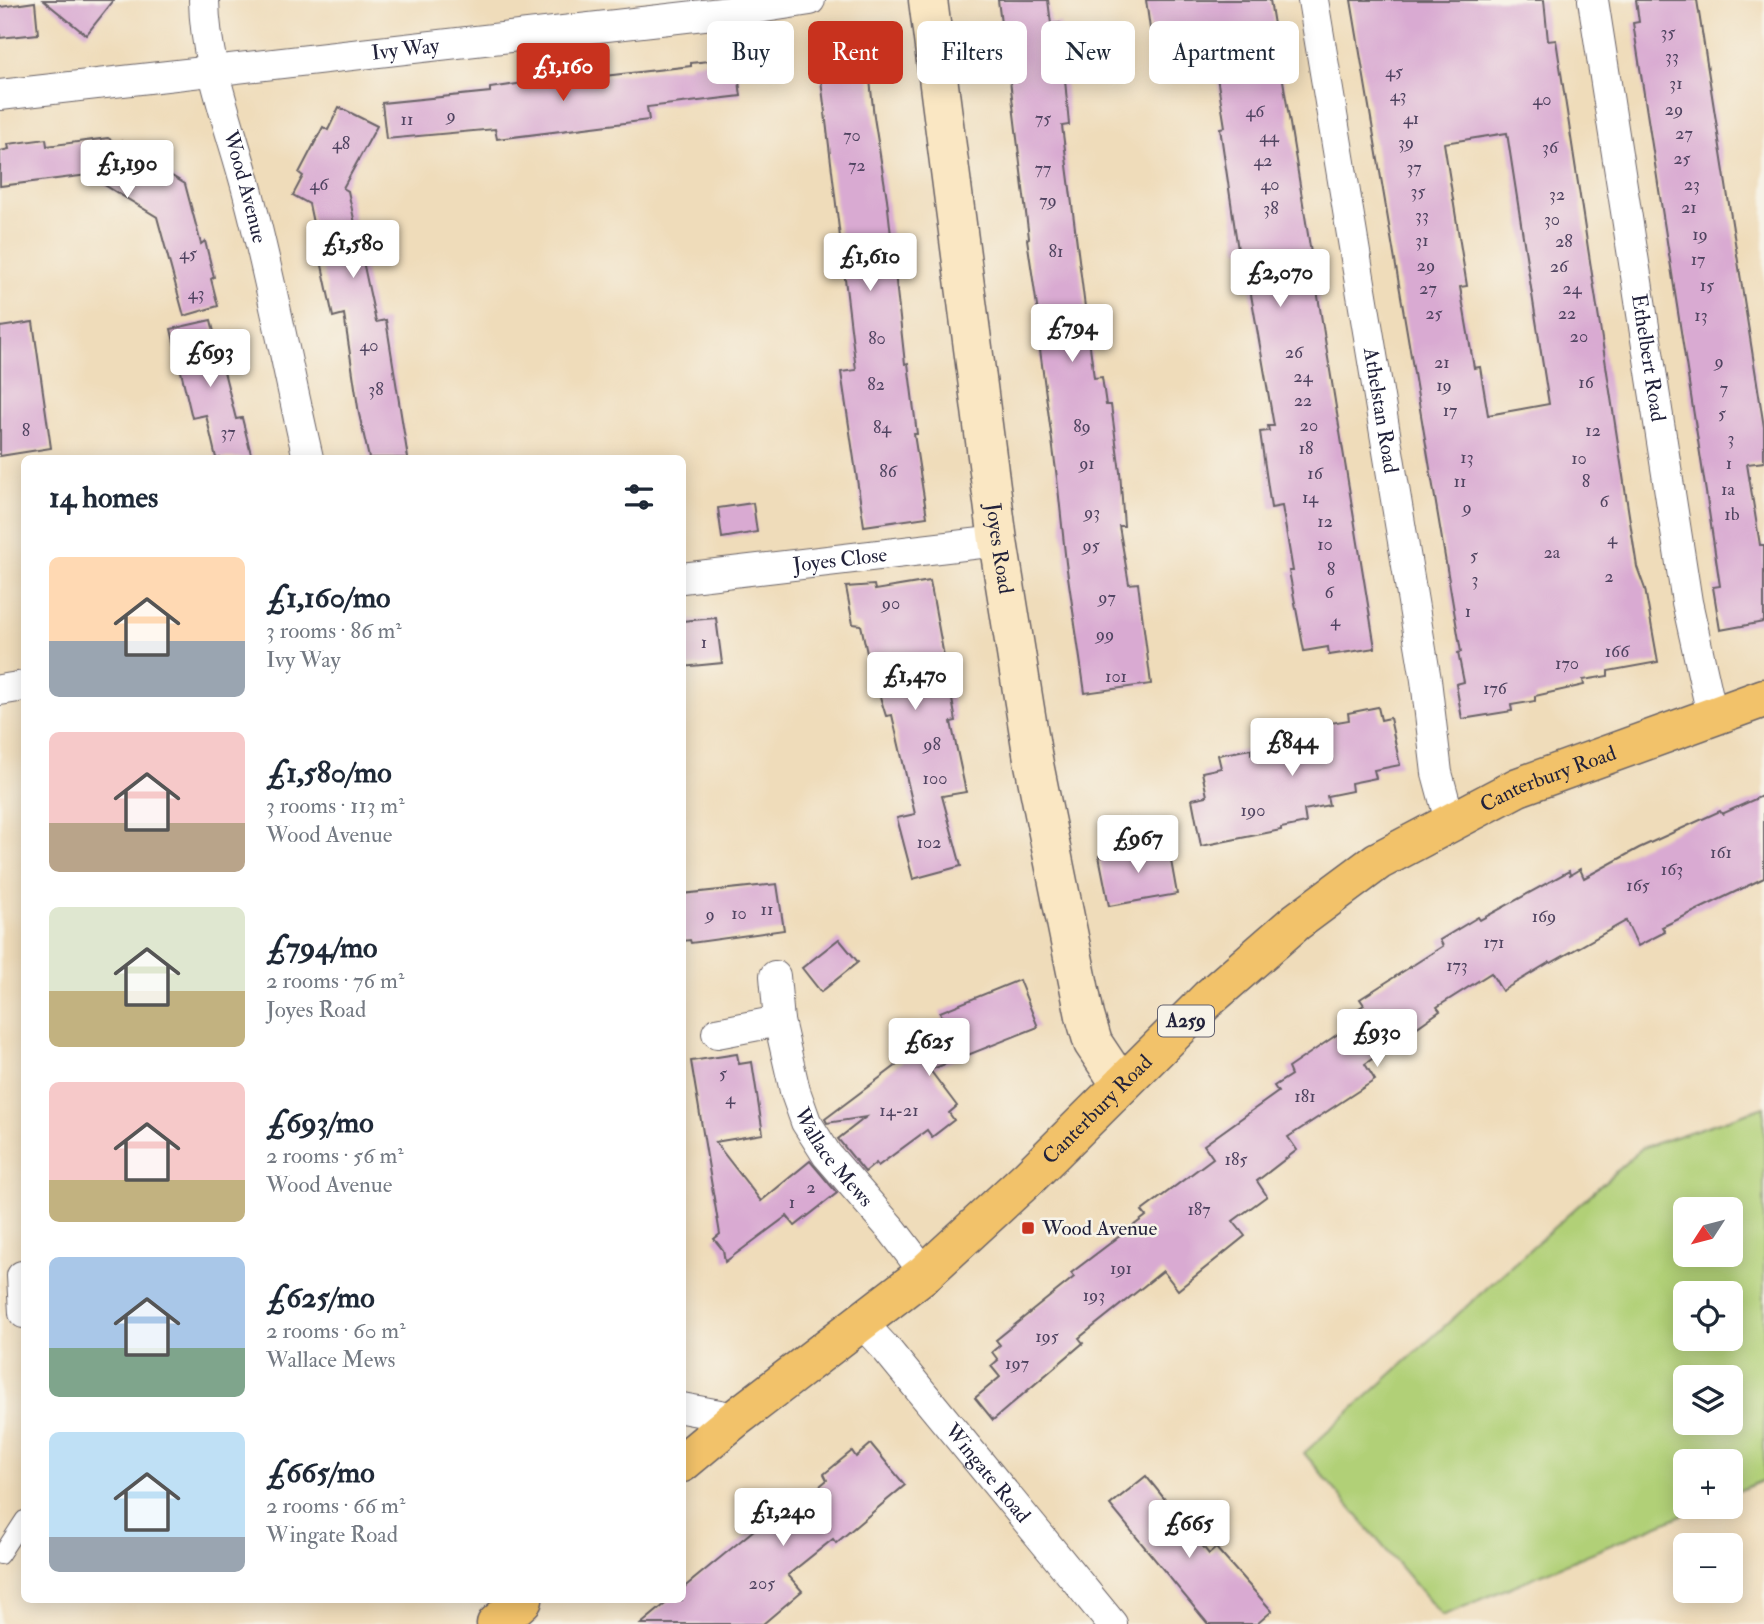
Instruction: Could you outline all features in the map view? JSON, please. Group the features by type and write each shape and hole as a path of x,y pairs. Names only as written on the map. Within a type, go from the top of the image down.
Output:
{"highway":[{"name":"Canterbury Road","path":"686,1460 925,1273 1028,1177 1209,998 1296,922 1378,861 1518,787 1764,698"},
{"path":"496,1624 520,1603"}],"street":[{"name":"Wood Avenue","path":"204,0 204,23 214,71 250,200 307,455"},
{"name":"Ivy Way","path":"0,95 738,11 810,0"},
{"name":"Joyes Road","path":"928,0 998,541 1033,760 1085,1016 1093,1043 1121,1085"},
{"name":"Athelstan Road","path":"1313,0 1424,667 1437,773 1450,821"},
{"name":"Ethelbert Road","path":"1593,0 1687,602 1712,715"},
{"name":"Joyes Close","path":"686,578 998,541"},
{"path":"0,690 21,686"},
{"name":"Wallace Mews","path":"775,976 779,1021 795,1091 806,1122 827,1155 925,1273"},
{"path":"717,1033 779,1021"},
{"path":"16,1277 21,1300"},
{"name":"Wingate Road","path":"862,1323 1112,1624"},
{"path":"686,1409 736,1419"}],"lane":[{"path":"0,1556 21,1524"}],"green space":[{"path":"1764,1107 1764,1480 1743,1489 1743,1449 1673,1449 1673,1519 1442,1616 1304,1453 1642,1148"}],"building":[{"path":"43,0 114,0 86,35"},
{"path":"998,0 1048,0 1051,21 1041,21 1041,84 1065,84 1069,125 1062,126 1094,378 1102,377 1106,405 1111,405 1124,526 1119,526 1129,584 1138,583 1151,684 1085,693 1037,327 1040,327 1027,239 1010,84 1027,84 1027,21 1001,21"},
{"path":"1146,0 1270,0 1273,21 1149,21"},
{"path":"1351,0 1544,0 1548,41 1556,40 1637,567 1645,589 1658,662 1608,671 1608,676 1583,680 1584,685 1535,696 1535,701 1511,705 1512,711 1462,719 1456,684 1464,682 1458,653 1461,652","holes":["1507,133 1549,404 1488,415 1480,367 1474,368 1460,287 1467,286 1444,143"]},
{"path":"1636,0 1697,0 1764,427 1764,462 1747,464 1760,545 1764,545 1764,622 1720,630 1713,587 1720,586 1633,23 1639,22"},
{"path":"35,2 38,34 0,38 0,7"},
{"path":"707,61 707,84 739,84 741,96 647,107 649,120 497,139 495,129 386,139 382,103 490,92 490,88 551,79 552,82 691,66 691,63"},
{"path":"822,84 870,84 887,199 905,364 908,363 917,434 914,434 927,517 864,526 841,372 856,370"},
{"path":"1218,84 1284,84 1375,648 1329,655 1328,647 1304,651 1289,571 1293,571 1282,506 1271,508 1260,432 1269,431 1268,426 1274,426 1246,266 1242,249 1238,250 1220,128 1225,127"},
{"path":"339,107 377,126 343,188 348,191 376,322 386,320 408,455 368,455 359,414 344,314 333,317 309,204 293,195 303,176 299,173 323,127 328,130"},
{"path":"108,138 120,145 122,141 169,169 167,173 185,184 201,244 205,241 218,306 184,316 157,217 88,175 0,186 0,151 9,149 8,144 46,139 47,146"},
{"path":"211,320 236,419 242,418 251,455 215,455 206,415 192,418 171,329"},
{"path":"33,322 51,448 0,456 0,327"},
{"path":"753,503 757,532 722,538 718,508"},
{"path":"930,581 956,721 951,722 966,792 942,796 961,866 913,879 897,818 915,814 892,715 886,716 861,625 853,624 846,587 874,585 875,590"},
{"path":"716,618 722,663 686,667 686,621"},
{"path":"1378,707 1381,720 1390,718 1400,765 1374,770 1376,778 1351,783 1352,791 1327,796 1329,805 1304,810 1306,823 1201,846 1192,799 1207,796 1202,772 1221,768 1218,755 1251,749 1251,754 1317,741 1313,726 1349,720 1348,713"},
{"path":"1764,795 1764,878 1662,927 1665,932 1638,946 1626,921 1502,991 1491,973 1437,1007 1440,1011 1365,1064 1375,1080 1288,1137 1297,1150 1257,1181 1267,1196 1233,1221 1245,1236 1178,1290 1163,1271 1079,1338 1083,1343 993,1420 975,1398 1000,1377 991,1366 998,1360 992,1352 1000,1345 996,1340 1074,1277 1071,1273 1146,1216 1142,1211 1213,1158 1204,1145 1278,1092 1274,1086 1291,1075 1288,1068 1357,1021 1352,1012 1364,1005 1360,999 1443,946 1440,940 1478,917 1480,920 1569,871 1570,875 1580,869 1584,878 1639,848 1720,811 1722,814"},
{"path":"1168,844 1177,894 1109,906 1099,856"},
{"path":"777,884 784,930 691,943 690,940 686,940 686,894"},
{"path":"839,939 858,962 821,992 802,968"},
{"path":"1019,980 1038,1027 930,1070 957,1106 949,1113 954,1120 932,1137 927,1130 878,1166 876,1163 865,1172 838,1139 866,1117 827,1123 825,1119 905,1059 907,1062 948,1031 940,1012"},
{"path":"737,1054 739,1064 752,1062 763,1134 715,1142 761,1201 810,1161 837,1193 795,1226 787,1216 725,1262 723,1250 714,1239 720,1234 691,1061"},
{"path":"871,1444 905,1485 836,1543 833,1539 788,1575 802,1591 763,1624 641,1624 666,1603 686,1603 686,1586 766,1520 772,1526 827,1480 824,1474 852,1451 856,1457"},
{"path":"1146,1476 1209,1554 1216,1548 1272,1611 1257,1624 1208,1624 1110,1505"}],"place":[{"name":"Wood Avenue","path":"1028,1228"}]}
